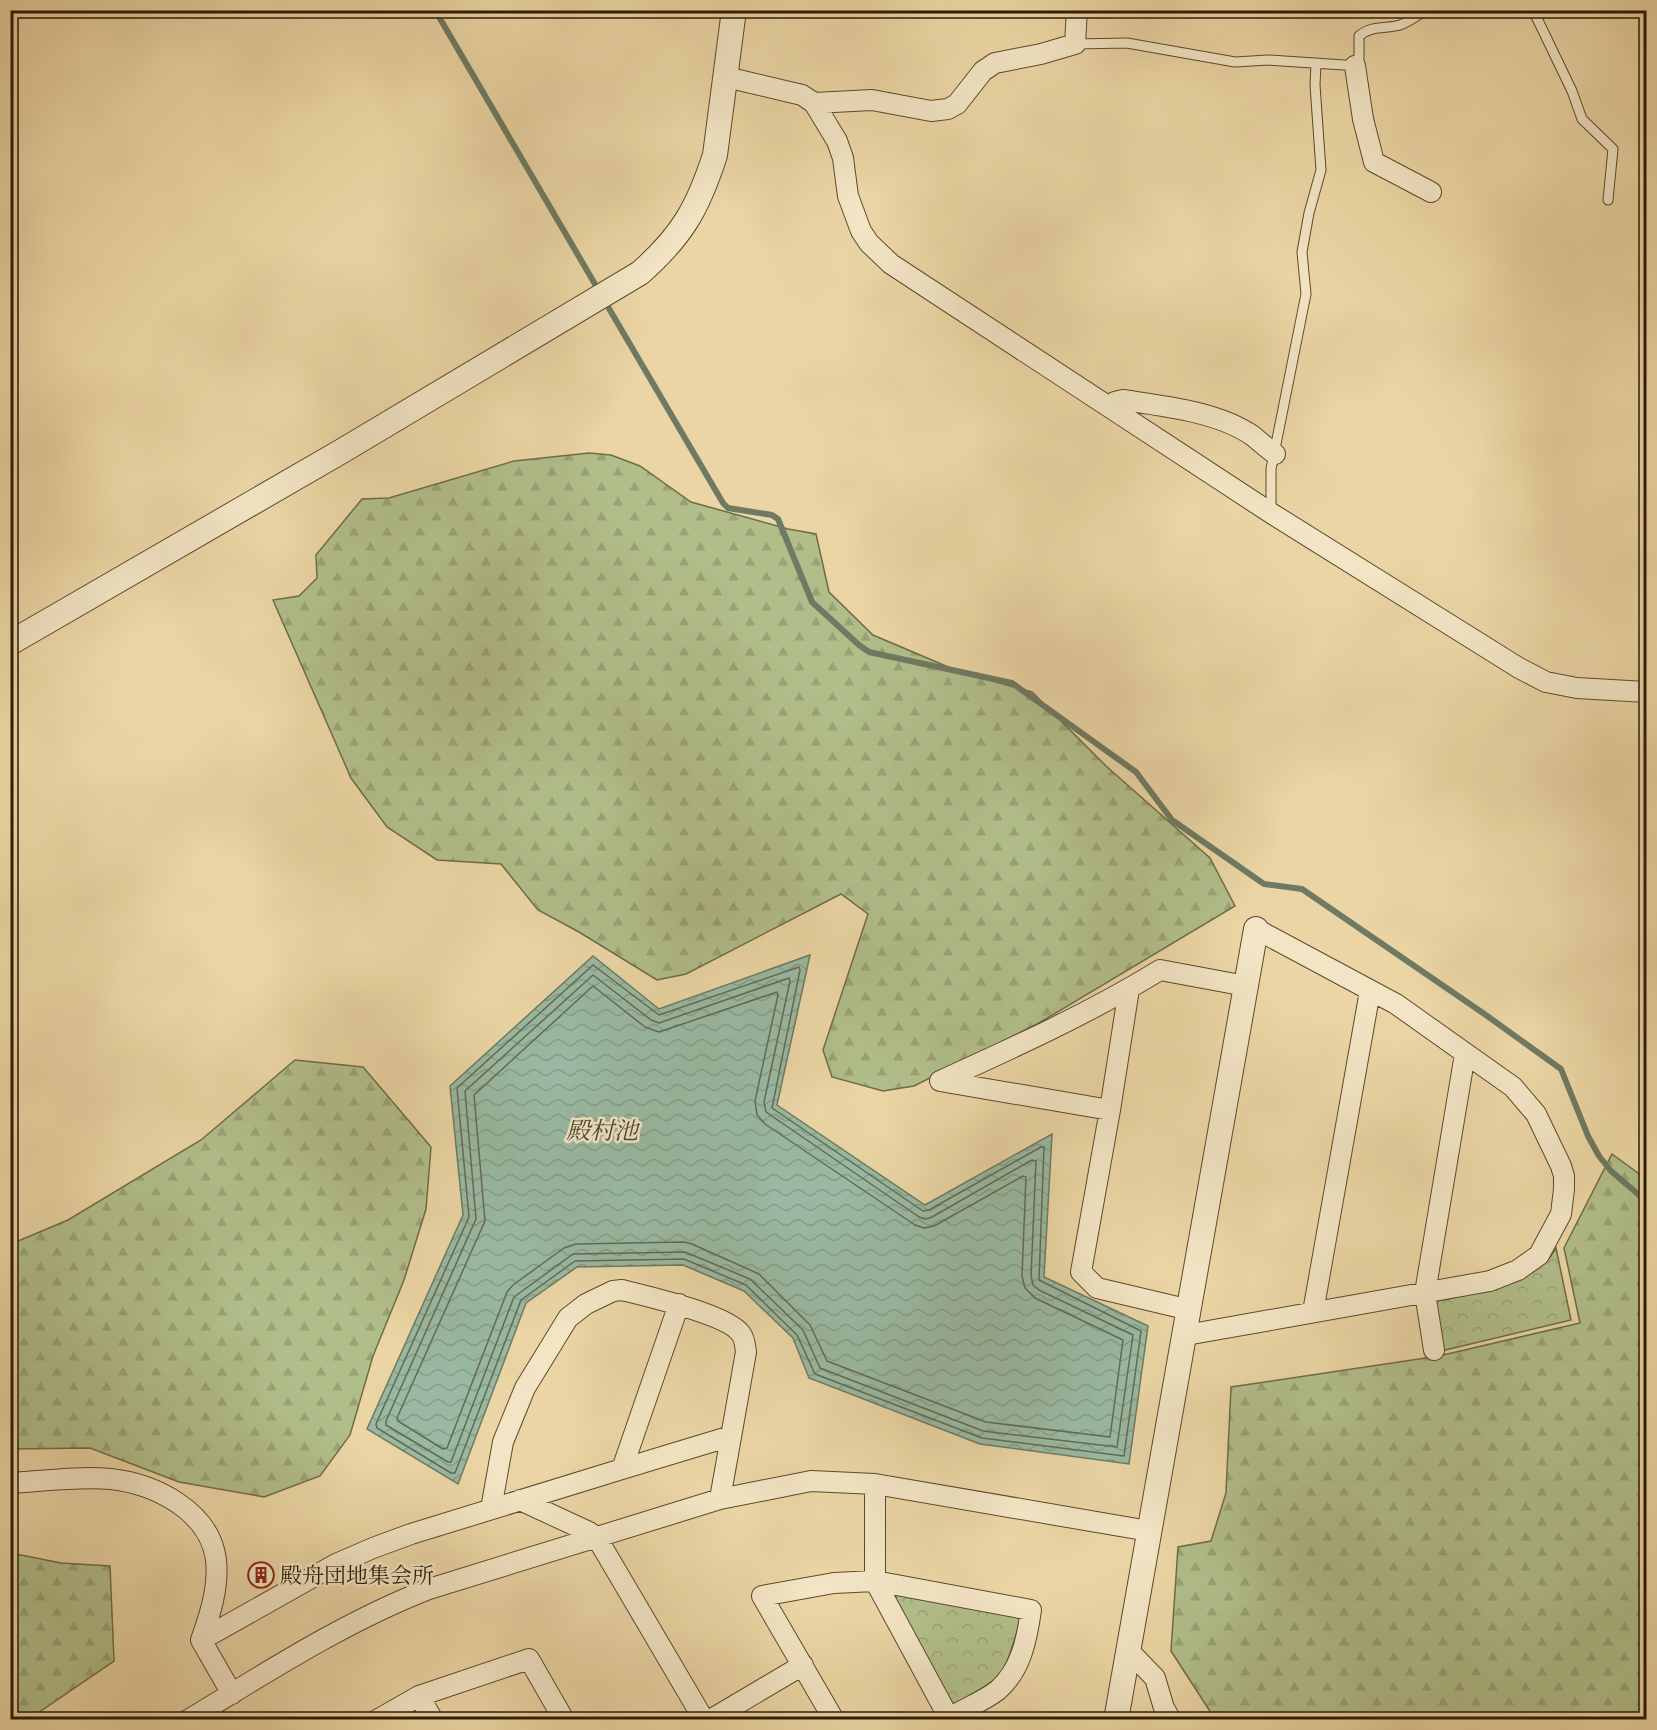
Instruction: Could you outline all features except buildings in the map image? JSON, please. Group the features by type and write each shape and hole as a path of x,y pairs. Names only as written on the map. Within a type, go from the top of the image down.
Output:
{"street":[{"path":"10,643 342,451 640,273 662,254 689,219 716,155 734,10"},
{"path":"814,103 872,100 931,111 948,109 957,104 983,71 995,63 1041,54 1075,44 1077,10"},
{"path":"1355,66 1374,162 1431,192"},
{"path":"726,77 802,95 814,103 837,141 843,159 848,196 859,225 868,243 891,264 1266,510 1519,668 1546,682 1577,688 1647,692"},
{"path":"1110,407 1115,402 1123,400 1193,412 1235,426 1275,454"},
{"path":"1116,1719 1256,929 1396,1004 1514,1087 1536,1114 1561,1166 1564,1189 1561,1214 1539,1255 1518,1270 1490,1281 1185,1335"},
{"path":"1110,1110 940,1081 1059,1026 1130,989 1160,970 1246,986"},
{"path":"1130,989 1081,1272 1097,1288 1190,1310"},
{"path":"1313,1312 1370,991"},
{"path":"1434,1350 1425,1293 1465,1054"},
{"path":"491,1509 503,1442 525,1388 568,1318 586,1304 622,1290 679,1304 732,1325 741,1333 746,1352 720,1499"},
{"path":"622,1469 679,1304"},
{"path":"201,1640 336,1564 411,1534 731,1436"},
{"path":"10,1483 91,1479 130,1482 162,1494 191,1513 209,1537 216,1558 215,1584 209,1617 201,1640 232,1694"},
{"path":"188,1719 356,1621 388,1605 429,1589 720,1499 811,1481 875,1484 1149,1531"},
{"path":"834,1719 762,1596 834,1583 875,1581 1031,1610 1028,1630 1013,1674 996,1691 948,1719 875,1581 875,1484"},
{"path":"520,1500 589,1532 597,1538 704,1719"},
{"path":"1128,1650 1155,1678 1164,1708 1171,1719"},
{"path":"377,1719 419,1696 529,1659 564,1719"},
{"path":"710,1719 803,1665"},
{"path":"419,1696 433,1719"}],"lane":[{"path":"1075,44 1127,43 1235,62 1268,60 1359,66 1359,36 1375,28 1400,25 1426,10"},
{"path":"1533,10 1572,91 1582,118 1613,149 1608,200"},
{"path":"1266,510 1270,504 1271,469 1306,294 1302,252 1309,213 1321,170 1316,63"}],"green space":[{"path":"589,453 611,455 640,466 691,502 788,529 816,534 829,592 873,635 960,672 1032,692 1106,766 1210,858 1235,906 1039,1023 914,1086 883,1091 832,1077 823,1050 868,914 841,894 686,974 657,980 579,932 538,910 501,864 437,860 387,827 351,778 273,600 299,596 317,578 316,555 362,499 389,498 514,461"},
{"path":"295,1060 363,1067 431,1147 426,1209 404,1280 373,1356 350,1435 320,1476 264,1497 179,1482 90,1448 11,1449 11,1244 68,1220 201,1140"},
{"path":"1612,1154 1646,1179 1646,1719 1215,1719 1171,1651 1178,1547 1211,1541 1226,1493 1231,1387 1439,1356 1580,1323 1564,1248"},
{"path":"1556,1248 1571,1320 1441,1351 1434,1306 1438,1301 1494,1288 1522,1278 1545,1263"},
{"path":"11,1553 61,1563 110,1566 114,1661 29,1719 11,1719"},
{"path":"896,1594 1015,1616 1021,1620 1005,1668 995,1680 958,1704 950,1703 896,1602"}],"water":[{"name":"殿村池","path":"810,955 777,1105 925,1205 1052,1134 1044,1277 1148,1326 1129,1464 980,1444 809,1378 793,1338 744,1291 683,1265 577,1267 526,1303 458,1484 367,1429 463,1215 450,1086 593,956 659,1009"}],"waterway":[{"path":"435,10 599,291"},
{"path":"604,300 723,503 728,508 772,515 778,519 812,602 859,645 869,652 1012,683 1136,772 1172,820 1264,884 1302,889 1483,1013 1561,1069 1588,1136 1599,1156 1611,1171 1646,1201"}],"place":[{"name":"殿舟団地集会所","path":"261,1575"}]}
